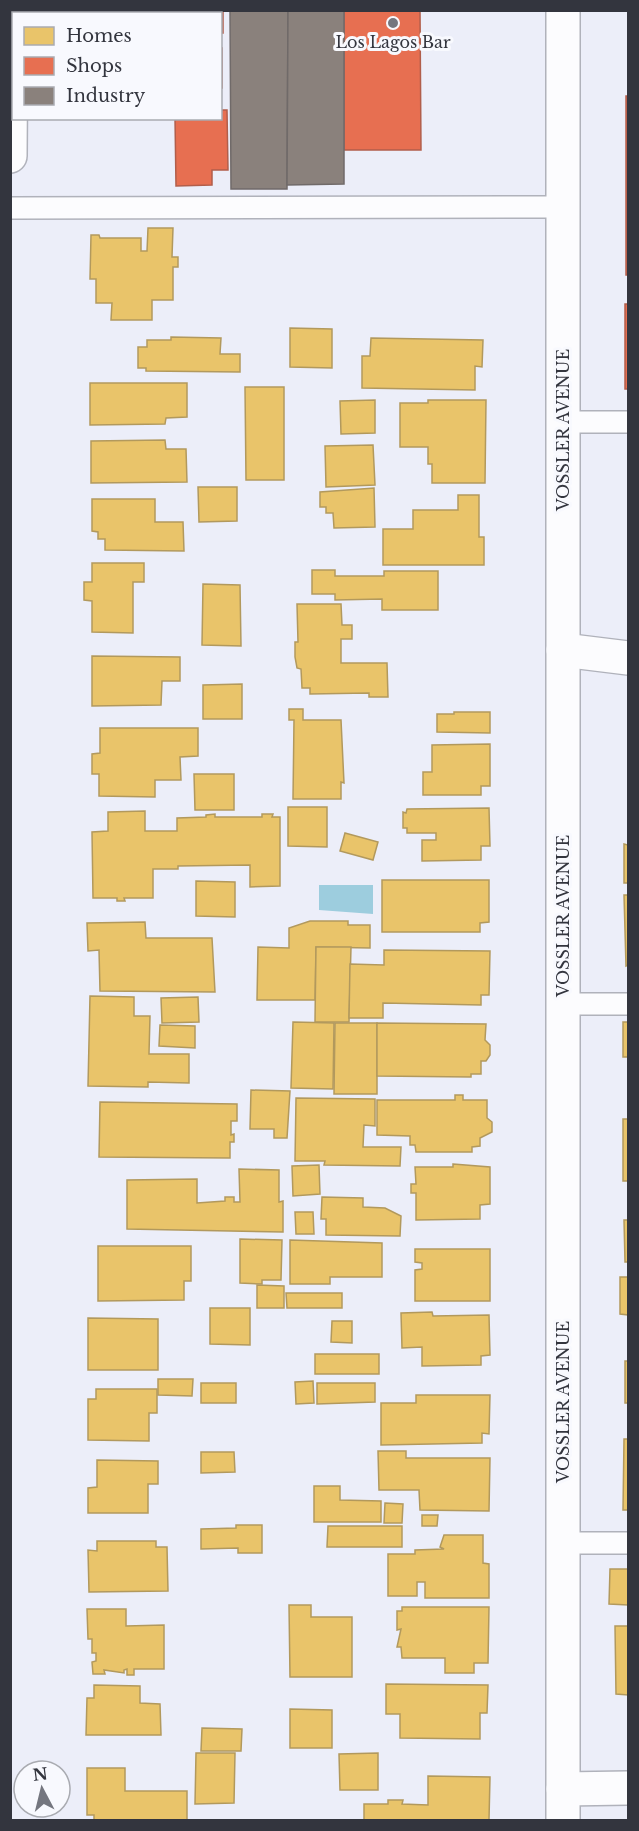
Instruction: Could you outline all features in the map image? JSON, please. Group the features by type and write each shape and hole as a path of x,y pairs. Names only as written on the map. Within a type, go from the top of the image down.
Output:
{"street":[{"path":"10,156 11,10"},
{"name":"VOSSLER AVENUE","path":"563,10 563,1805"},
{"path":"563,650 628,658"},
{"path":"563,1805 628,1788"}],"lane":[{"path":"10,208 563,207"},
{"path":"563,422 628,422"},
{"path":"563,1004 628,1004"},
{"path":"563,1544 628,1544"}],"water":[{"path":"319,885 373,885 373,914 319,910"}],"building: Homes":[{"path":"148,228 173,228 172,257 178,257 178,267 173,267 173,300 152,300 152,320 111,320 112,303 96,303 96,279 90,279 91,235 99,235 100,238 141,238 141,251 147,251"},
{"path":"290,328 332,329 332,368 290,367"},
{"path":"171,337 221,338 220,354 240,354 240,372 146,371 146,368 138,368 138,347 147,347 147,340 171,340"},
{"path":"371,338 483,340 482,367 475,366 475,390 362,388 362,356 370,356"},
{"path":"90,383 187,383 187,417 166,418 165,424 90,425"},
{"path":"245,387 284,387 284,480 246,480"},
{"path":"375,400 375,433 341,434 340,401"},
{"path":"428,400 486,400 485,483 432,483 432,464 428,464 428,447 400,447 400,403 428,403"},
{"path":"165,440 166,449 186,449 187,482 91,483 91,441"},
{"path":"373,445 375,485 326,487 325,446"},
{"path":"198,487 237,487 237,521 199,522"},
{"path":"374,488 375,527 334,528 333,513 326,513 326,507 320,507 320,492"},
{"path":"458,495 479,495 479,537 484,537 484,565 383,565 383,529 413,529 413,510 458,510"},
{"path":"92,499 155,499 155,522 183,522 184,551 105,550 105,539 98,539 98,532 92,531"},
{"path":"92,563 144,563 144,582 133,582 133,633 92,632 92,601 84,600 84,582 92,582"},
{"path":"312,570 335,570 335,576 384,576 384,571 438,571 438,610 382,610 382,599 335,600 335,594 312,594"},
{"path":"203,584 240,585 241,646 202,645"},
{"path":"297,604 341,604 342,625 352,625 352,639 341,639 341,663 387,663 388,697 369,697 369,693 310,694 310,688 302,688 301,669 297,668 295,657 295,642 298,642"},
{"path":"92,656 180,657 180,681 162,681 161,705 92,706"},
{"path":"242,684 242,719 203,719 203,685"},
{"path":"289,709 303,709 303,720 341,720 344,783 341,782 341,799 293,799 294,720 289,720"},
{"path":"454,712 490,712 490,733 437,732 437,714 454,714"},
{"path":"100,728 198,728 198,756 180,757 181,780 155,780 155,797 99,796 99,774 92,774 92,754 100,753"},
{"path":"490,744 490,786 481,786 481,795 423,795 423,772 432,772 432,745"},
{"path":"194,774 234,774 234,810 195,810"},
{"path":"288,807 327,807 327,847 288,846"},
{"path":"489,808 490,846 481,846 481,860 422,861 422,840 436,840 436,833 407,833 407,828 403,828 403,812 406,813 407,809"},
{"path":"145,811 145,831 177,831 177,818 206,817 206,815 215,814 215,817 262,817 262,814 273,814 272,817 280,817 280,886 250,887 250,865 178,866 178,869 153,869 153,898 124,898 125,901 117,901 117,898 93,898 92,832 108,831 108,812"},
{"path":"345,833 378,842 373,860 340,851"},
{"path":"624,844 628,845 628,883 624,883"},
{"path":"382,880 489,880 489,922 480,923 480,932 382,932"},
{"path":"196,881 235,882 235,917 196,916"},
{"path":"624,895 628,895 628,965 626,966"},
{"path":"310,921 348,921 348,925 370,925 370,948 316,947 315,1000 257,1000 258,947 289,948 289,928"},
{"path":"145,922 146,938 212,938 215,992 100,991 99,950 88,951 87,923"},
{"path":"316,947 351,947 349,1022 315,1022"},
{"path":"384,950 490,951 489,995 481,995 481,1005 383,1003 383,1018 349,1018 350,964 384,965"},
{"path":"90,996 134,997 134,1016 150,1016 149,1054 189,1054 189,1083 148,1082 148,1087 88,1086"},
{"path":"198,997 199,1022 162,1023 161,998"},
{"path":"293,1022 334,1023 333,1089 291,1088"},
{"path":"623,1022 628,1022 628,1057 623,1057"},
{"path":"335,1023 377,1023 377,1094 334,1094"},
{"path":"377,1023 486,1024 485,1040 490,1045 490,1055 486,1061 481,1061 481,1074 471,1074 471,1077 377,1076"},
{"path":"160,1025 195,1026 195,1048 159,1046"},
{"path":"251,1090 290,1091 287,1138 274,1138 274,1129 250,1129"},
{"path":"455,1095 463,1095 463,1100 487,1100 487,1118 492,1122 492,1132 480,1138 480,1146 472,1147 472,1152 416,1152 415,1145 410,1145 410,1136 377,1135 377,1100 455,1100"},
{"path":"296,1098 375,1099 375,1126 364,1125 363,1147 401,1147 400,1166 324,1165 325,1161 295,1161"},
{"path":"100,1102 237,1104 237,1121 231,1121 231,1135 234,1134 234,1142 230,1142 230,1158 99,1157"},
{"path":"623,1119 628,1119 628,1181 623,1181"},
{"path":"453,1164 490,1167 490,1204 480,1205 480,1219 416,1220 416,1193 411,1193 411,1184 416,1184 415,1167 453,1167"},
{"path":"319,1165 320,1194 293,1196 292,1166"},
{"path":"239,1169 279,1170 279,1202 283,1201 283,1232 127,1229 127,1180 197,1179 197,1203 225,1201 225,1197 234,1197 234,1202 240,1202"},
{"path":"322,1197 363,1198 363,1207 385,1208 401,1216 400,1236 326,1235 326,1219 321,1219"},
{"path":"295,1212 313,1212 314,1234 296,1234"},
{"path":"624,1220 628,1220 628,1262 625,1262"},
{"path":"240,1239 282,1240 281,1280 262,1280 262,1284 240,1283"},
{"path":"290,1240 382,1243 382,1277 330,1277 330,1284 290,1284"},
{"path":"98,1246 191,1246 191,1281 184,1281 184,1300 98,1301"},
{"path":"415,1249 490,1249 490,1301 415,1301 415,1270 422,1269 422,1263 415,1262"},
{"path":"620,1277 628,1277 628,1315 620,1314"},
{"path":"257,1285 284,1286 284,1308 257,1308"},
{"path":"286,1293 342,1293 342,1308 287,1308"},
{"path":"210,1308 250,1308 250,1345 210,1344"},
{"path":"432,1312 433,1316 489,1315 490,1355 481,1356 481,1365 422,1366 422,1347 402,1348 401,1313"},
{"path":"88,1318 158,1319 158,1370 88,1370"},
{"path":"332,1321 352,1321 352,1343 331,1342"},
{"path":"315,1354 379,1354 379,1374 315,1374"},
{"path":"625,1361 628,1361 628,1403 625,1403"},
{"path":"158,1379 193,1379 192,1396 158,1395"},
{"path":"313,1381 314,1403 296,1404 295,1382"},
{"path":"201,1383 236,1383 236,1403 201,1403"},
{"path":"317,1383 375,1383 375,1402 317,1404"},
{"path":"96,1389 157,1389 157,1413 149,1413 149,1441 88,1440 88,1399 96,1399"},
{"path":"416,1395 490,1395 489,1434 482,1433 482,1443 381,1445 381,1403 416,1403"},
{"path":"624,1439 628,1439 628,1510 623,1510"},
{"path":"378,1451 406,1451 406,1458 490,1458 489,1511 420,1510 419,1490 379,1490"},
{"path":"201,1452 234,1452 235,1472 201,1473"},
{"path":"97,1460 158,1461 158,1484 148,1484 148,1513 88,1513 88,1488 97,1487"},
{"path":"314,1486 340,1486 340,1500 381,1501 381,1522 314,1522"},
{"path":"385,1503 403,1504 402,1523 384,1523"},
{"path":"422,1515 438,1515 437,1526 422,1526"},
{"path":"236,1525 262,1525 262,1553 238,1553 238,1548 201,1549 201,1529 236,1528"},
{"path":"328,1526 402,1526 402,1547 327,1547"},
{"path":"444,1535 483,1535 483,1563 489,1564 489,1598 425,1598 425,1582 417,1582 417,1596 388,1596 388,1554 415,1554 415,1550 444,1549 440,1547"},
{"path":"97,1541 156,1541 156,1547 167,1547 168,1591 89,1592 88,1550 97,1551"},
{"path":"610,1569 628,1569 628,1605 609,1604"},
{"path":"289,1605 311,1605 311,1617 352,1617 352,1677 290,1677"},
{"path":"402,1607 489,1607 488,1663 474,1663 474,1673 445,1673 445,1658 402,1658 401,1647 397,1647 401,1629 397,1630 397,1611 402,1611"},
{"path":"87,1609 126,1609 126,1626 164,1625 164,1669 134,1669 134,1675 127,1675 127,1669 124,1673 104,1670 105,1674 93,1674 92,1662 96,1661 96,1653 92,1653 92,1639 88,1639"},
{"path":"615,1626 628,1626 628,1695 616,1694"},
{"path":"386,1684 488,1685 487,1713 480,1713 480,1739 400,1738 400,1714 386,1714"},
{"path":"94,1685 140,1686 140,1703 160,1704 161,1735 86,1735 87,1698 94,1698"},
{"path":"290,1709 332,1710 332,1748 290,1748"},
{"path":"202,1728 242,1729 241,1751 201,1751"},
{"path":"196,1753 235,1753 234,1803 195,1804"},
{"path":"378,1753 378,1790 340,1790 339,1754"},
{"path":"87,1768 125,1768 125,1791 187,1791 187,1820 94,1820 94,1815 87,1815"},
{"path":"428,1776 490,1777 489,1820 364,1820 364,1804 388,1804 388,1800 403,1800 402,1804 428,1805"}],"building: Shops":[{"path":"52,10 135,10 135,12 52,12"},
{"path":"177,10 223,10 223,33 222,12 177,12"},
{"path":"344,10 420,10 421,150 344,150"},
{"path":"626,96 628,96 628,275 626,275"},
{"path":"222,110 227,110 228,170 212,170 212,185 176,186 175,120 222,120"},
{"path":"625,304 628,304 628,389 625,389"}],"building: Industry":[{"path":"230,10 288,10 287,189 231,189"},
{"path":"288,10 344,10 344,184 287,185"}],"place":[{"name":"Los Lagos Bar","path":"393,23"}]}
